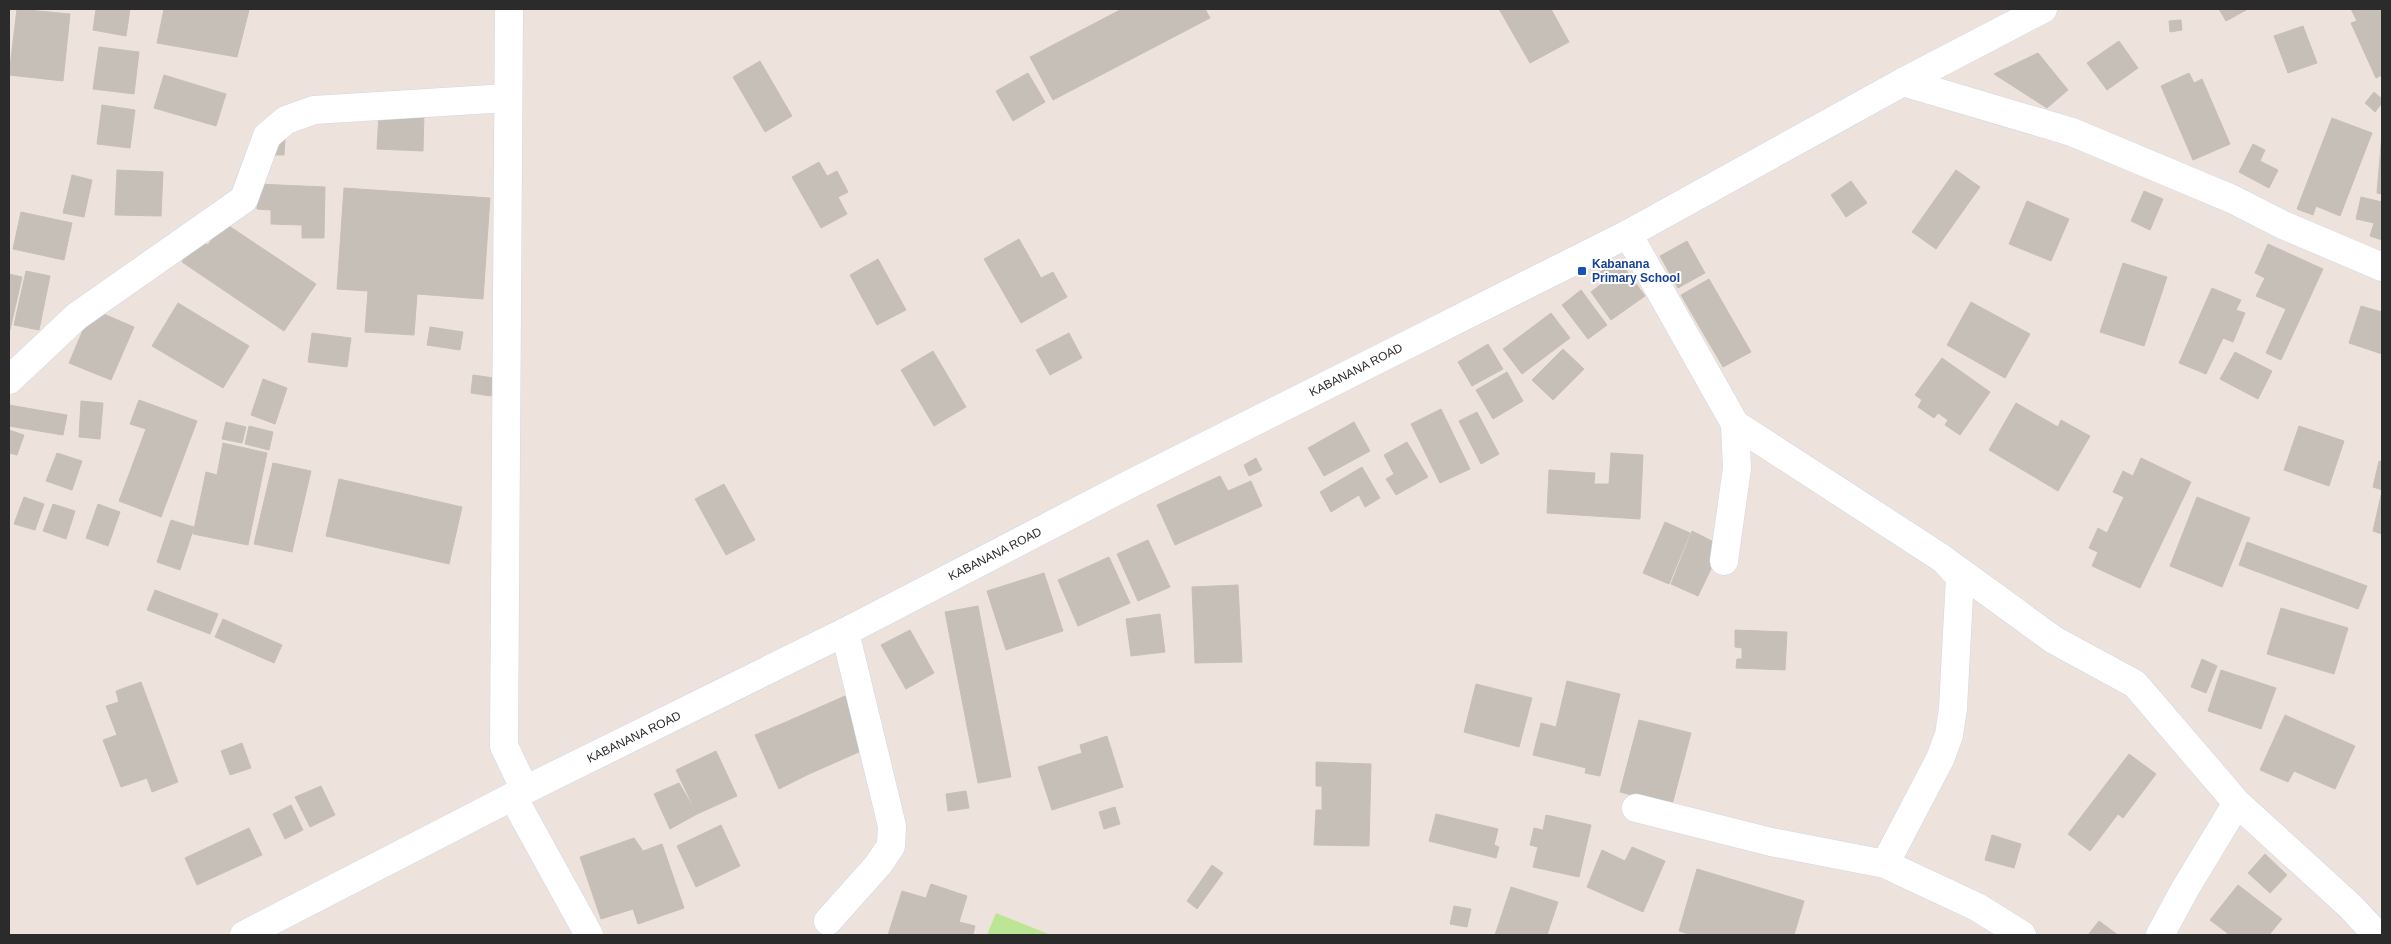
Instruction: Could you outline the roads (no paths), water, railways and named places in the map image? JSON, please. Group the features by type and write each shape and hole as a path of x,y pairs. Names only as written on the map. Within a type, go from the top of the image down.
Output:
{"street":[{"path":"509,9 504,746 519,794 589,935"},
{"name":"KABANANA ROAD","path":"244,935 519,794 845,632 1130,484 1628,234 1903,82 2043,9"},
{"path":"1903,82 2072,132 2232,199 2283,225 2382,267"},
{"path":"9,380 77,316 244,199 267,136 286,120 314,110 507,98"},
{"path":"1628,234 1735,424 1737,468 1724,561"},
{"path":"1735,424 1940,557 2054,640 2135,684 2237,803 2330,888 2377,935"},
{"path":"1885,864 1940,759 1949,735 1953,708 1960,577 1940,557"},
{"path":"828,921 878,865 891,846 892,826 845,632"},
{"path":"2160,935 2185,889 2237,803"},
{"path":"1636,808 1771,842 1885,864 1977,907 2022,935"}],"place":[{"name":"Kabanana Primary School","path":"1582,271"}]}
